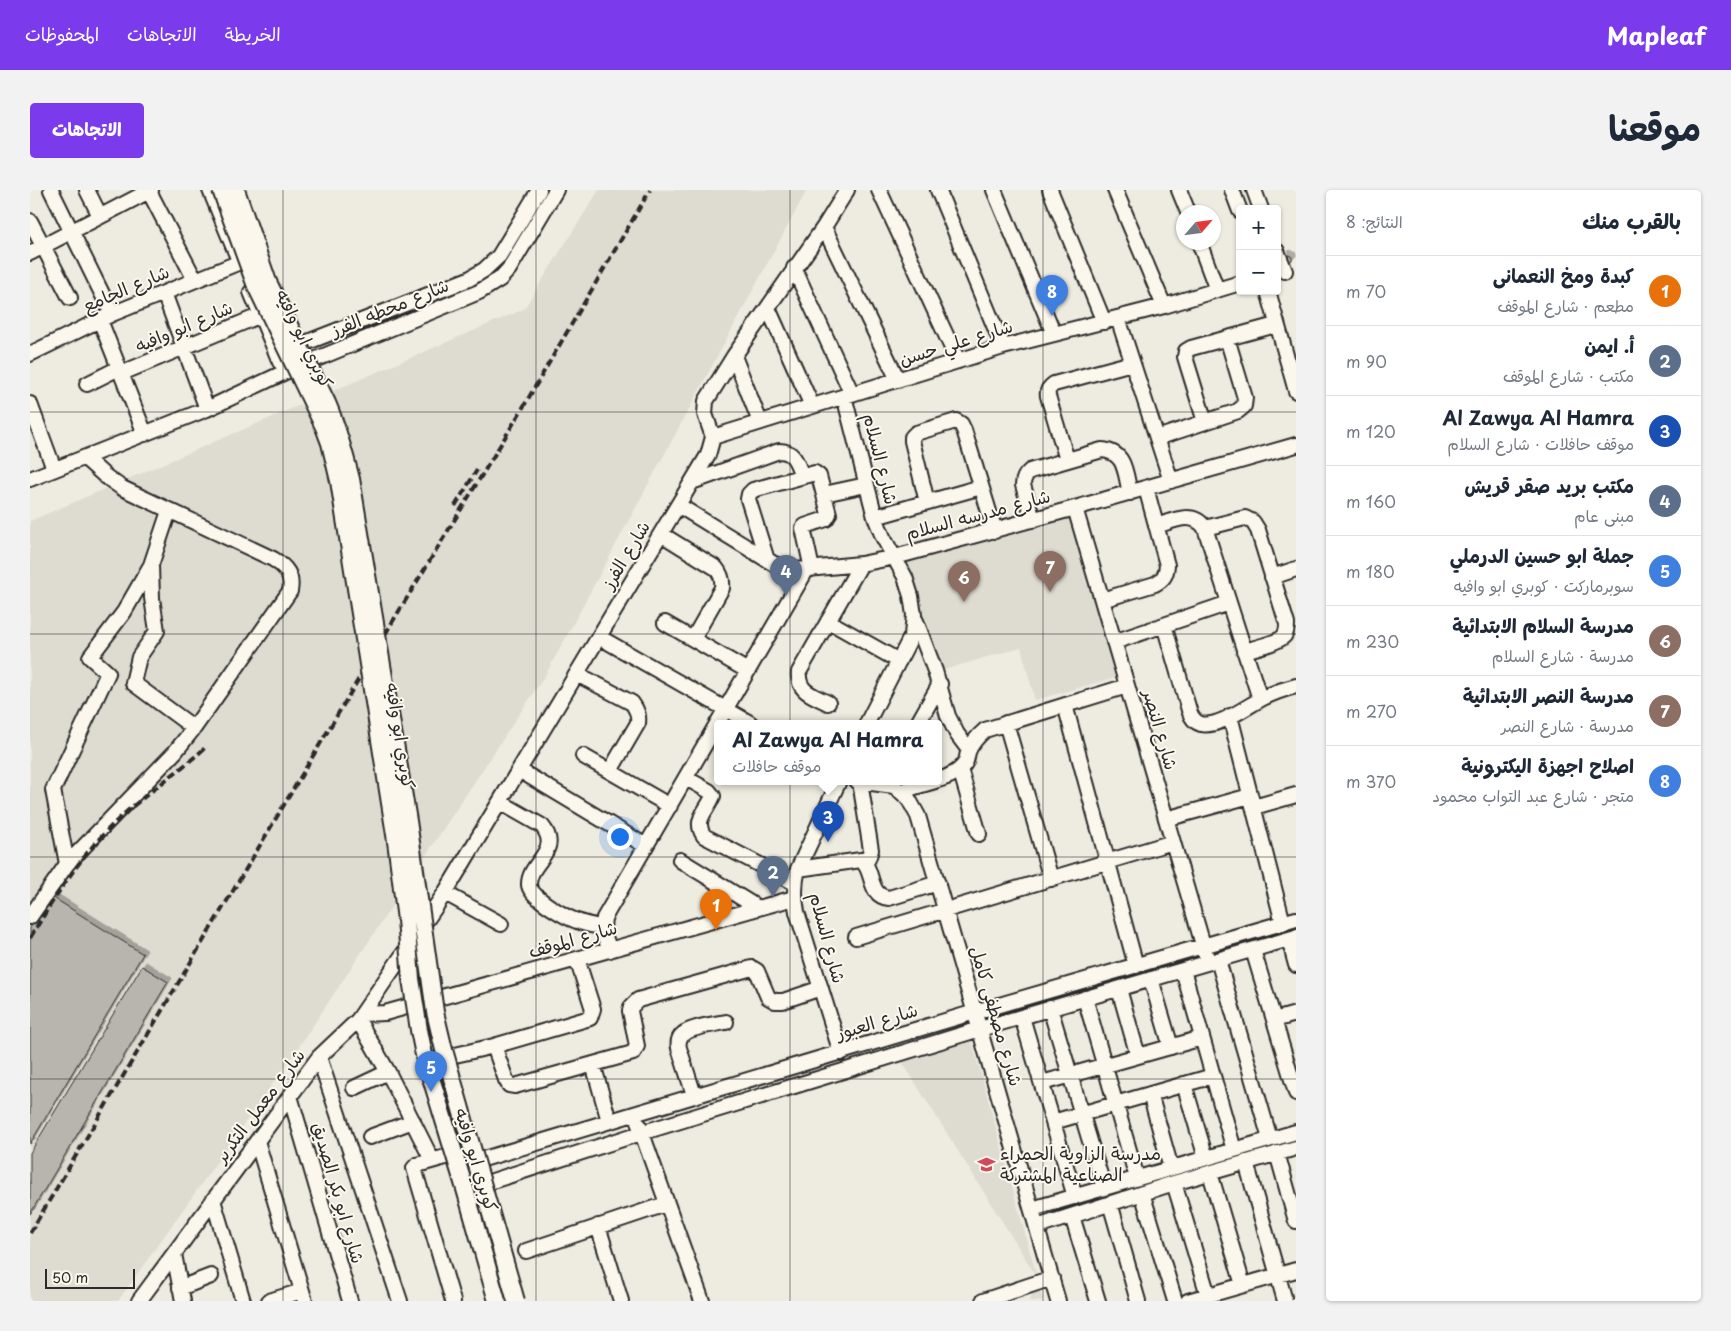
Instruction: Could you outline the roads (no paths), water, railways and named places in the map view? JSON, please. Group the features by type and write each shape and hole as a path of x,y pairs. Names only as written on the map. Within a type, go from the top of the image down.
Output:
{"main road":[{"name":"كوبري ابو وافيه","path":"222,190 256,286 324,427 336,468 396,841 411,979 419,1030 424,1055 497,1301"},
{"name":"كوبري ابو وافيه","path":"236,190 268,282 335,422 351,479 408,821 435,1012 446,1059 516,1301"},
{"path":"414,937 424,1002 438,1059 477,1186 508,1301"}],"street":[{"path":"51,190 72,232 106,317 120,370 145,434"},
{"path":"87,190 100,216"},
{"path":"30,253 100,216 129,195 150,190 195,280"},
{"path":"210,190 285,372"},
{"name":"شارع محطه الفرز","path":"276,354 469,279 493,262 506,247 539,190"},
{"name":"شارع محطه الفرز","path":"30,479 207,409 285,372 479,292 500,279 509,269 556,190"},
{"path":"713,437 705,414 706,401 734,356 824,227 847,190"},
{"path":"879,190 958,361"},
{"path":"938,190 1003,347"},
{"path":"994,190 1054,334"},
{"path":"1050,190 1104,322"},
{"path":"1115,190 1164,306"},
{"path":"1179,190 1185,205"},
{"path":"1232,190 1238,205"},
{"path":"1254,190 1260,205"},
{"path":"30,221 70,298"},
{"path":"824,227 898,380"},
{"path":"1202,250 1217,290"},
{"name":"شارع الجامع","path":"30,354 106,317 240,262"},
{"name":"شارع السلام","path":"794,268 848,395 866,485 875,517 883,537 905,577 911,596 914,615 912,635 870,720"},
{"name":"شارع علي حسن","path":"713,437 1003,347 1164,306 1236,284"},
{"path":"164,293 207,409"},
{"path":"1269,295 1296,391"},
{"path":"425,296 431,312"},
{"path":"768,308 812,406"},
{"name":"شارع ابو وافيه","path":"87,384 120,370 185,348 261,315"},
{"path":"1118,318 1171,481"},
{"path":"1205,422 1185,354 1188,349 1276,325"},
{"path":"1157,438 1242,409 1246,402 1228,338"},
{"path":"734,356 760,422"},
{"path":"1067,460 1048,396 1050,387 1054,384 1132,363"},
{"path":"30,404 54,469"},
{"path":"928,502 912,437 916,433 956,421 961,424 964,430 994,531"},
{"name":"شارع الفرز","path":"414,937 445,893 661,534 708,455 713,437"},
{"name":"شارع مدرسه السلام","path":"678,505 767,560 784,568 809,569 861,564 994,531 1296,445"},
{"path":"1033,520 1023,486 1026,474 1030,471 1102,450 1110,450 1118,455 1123,463 1130,493"},
{"path":"692,482 780,451 786,451 796,458 802,476"},
{"path":"30,917 67,864 175,752 194,728 290,591 291,583 290,574 284,565 273,558 122,488 85,458"},
{"path":"720,720 809,569 803,528 828,517 829,511 817,474 802,476 753,490 749,494 748,499 767,560"},
{"path":"824,494 866,485"},
{"path":"875,517 981,487"},
{"path":"1102,600 1155,584 1162,580 1166,573 1167,565 1146,488"},
{"name":"شارع النصر","path":"1075,508 1204,946 1213,962 1270,1139"},
{"path":"67,864 53,790 108,673 90,657 124,612 151,565 169,511"},
{"path":"1156,526 1188,517 1195,518 1205,528 1260,699"},
{"path":"1205,528 1245,518 1253,522 1258,530 1287,624 1287,630 1284,636 1278,640 1244,651"},
{"path":"661,534 716,568 723,580 722,588 693,639"},
{"path":"828,703 802,688 798,680 799,672 861,564"},
{"path":"151,565 152,598 157,631 139,657 133,683 194,728"},
{"path":"1272,576 1296,569"},
{"path":"1114,642 1229,603"},
{"path":"914,615 940,684 948,716 957,734 969,750"},
{"path":"828,621 899,662"},
{"path":"665,623 748,671"},
{"path":"1164,625 1192,718 1199,724 1208,724 1230,716 1260,699 1296,686"},
{"path":"599,637 745,720"},
{"path":"577,674 632,703 639,716 638,723 610,771"},
{"path":"920,720 940,684"},
{"path":"942,778 949,776 966,763 969,750 975,739 985,730 1127,686"},
{"path":"1065,705 1136,966"},
{"path":"1230,716 1252,802 1290,921"},
{"path":"1006,724 1051,879"},
{"path":"610,950 603,928 604,918 714,730"},
{"path":"583,756 670,806"},
{"path":"960,769 979,834"},
{"path":"519,770 646,846"},
{"path":"686,778 713,796 699,820 704,836 794,883"},
{"name":"شارع السلام","path":"836,785 798,869 794,883 794,898 841,1053"},
{"path":"860,785 871,850 864,862"},
{"path":"891,785 901,791 920,785"},
{"name":"شارع مصطفى كامل","path":"901,791 908,798 918,816 1058,1301"},
{"path":"1166,820 1296,795"},
{"path":"500,802 542,826 547,832 549,846 530,877 531,892 574,920 603,928"},
{"path":"856,937 1173,842"},
{"path":"798,869 857,859 864,862 877,893 889,898 938,883"},
{"path":"680,860 758,908"},
{"path":"445,893 502,924"},
{"name":"شارع الموقف","path":"360,1017 385,1013 794,898"},
{"name":"شارع العبور","path":"432,1160 468,1157 609,1121 1290,921"},
{"name":"شارع معمل التكرير","path":"139,1301 319,1057 360,1017 414,937"},
{"path":"477,1186 641,1133 980,1029 1292,938 1296,965"},
{"path":"1253,950 1274,1020 1290,1053 1296,1093"},
{"path":"438,1059 494,1046 590,1018 593,1009 577,959"},
{"path":"494,1046 506,1080 509,1085 515,1086 630,1055 636,1050 637,1042 630,1011 634,1002 638,1000 752,968 758,971 768,997 775,1001 821,988"},
{"path":"1183,970 1234,1150"},
{"path":"1151,979 1171,1047"},
{"path":"1119,989 1138,1056"},
{"path":"1085,998 1137,1178"},
{"path":"1050,1008 1104,1188"},
{"path":"1274,1020 1296,1014"},
{"path":"360,1017 432,1160 416,1165 415,1170 453,1301"},
{"path":"1022,1017 1075,1197"},
{"path":"694,1095 678,1041 682,1034 688,1030 726,1022"},
{"path":"1042,1083 1202,1038"},
{"path":"319,1057 400,1301"},
{"path":"594,1064 609,1121"},
{"path":"354,1088 388,1072"},
{"path":"1053,1122 1213,1076"},
{"path":"1184,1084 1206,1158"},
{"path":"1150,1094 1171,1168"},
{"name":"شارع ابو بكر الصديق","path":"290,1096 350,1301"},
{"path":"634,1113 702,1301"},
{"path":"370,1137 413,1121"},
{"path":"1032,1209 1296,1132"},
{"path":"257,1141 304,1296 269,1301"},
{"path":"1037,1227 1210,1172 1296,1148"},
{"path":"1277,1154 1296,1221"},
{"path":"1246,1162 1284,1301"},
{"path":"1210,1172 1243,1285"},
{"path":"1174,1183 1208,1296"},
{"path":"1142,1193 1175,1301"},
{"path":"213,1200 243,1301"},
{"path":"1110,1203 1138,1301"},
{"path":"526,1251 666,1204"},
{"path":"1072,1216 1098,1301"},
{"path":"598,1226 621,1301"},
{"path":"174,1254 182,1294 211,1276"},
{"path":"1188,1301 1296,1270"},
{"path":"983,1301 1052,1278"}],"railway":[{"path":"30,1233 396,616 518,416 650,190"},
{"path":"455,506 477,470"},
{"path":"30,938 61,888 96,842 124,814 207,746"}],"place":[{"name":"اصلاح اجهزة اليكترونية","path":"1052,316"},
{"name":"مدرسة النصر الابتدائية","path":"1050,592"},
{"name":"مكتب بريد صقر قريش","path":"786,596"},
{"name":"مدرسة السلام الابتدائية","path":"964,602"},
{"name":"Al Zawya Al Hamra","path":"828,842"},
{"name":"أ. ايمن","path":"773,897"},
{"name":"كبدة ومخ النعمانى","path":"716,930"},
{"name":"جملة ابو حسين الدرملي","path":"431,1092"},
{"name":"مدرسة الزاوية الحمراء الصناعية المشتركة","path":"986,1164"}]}
